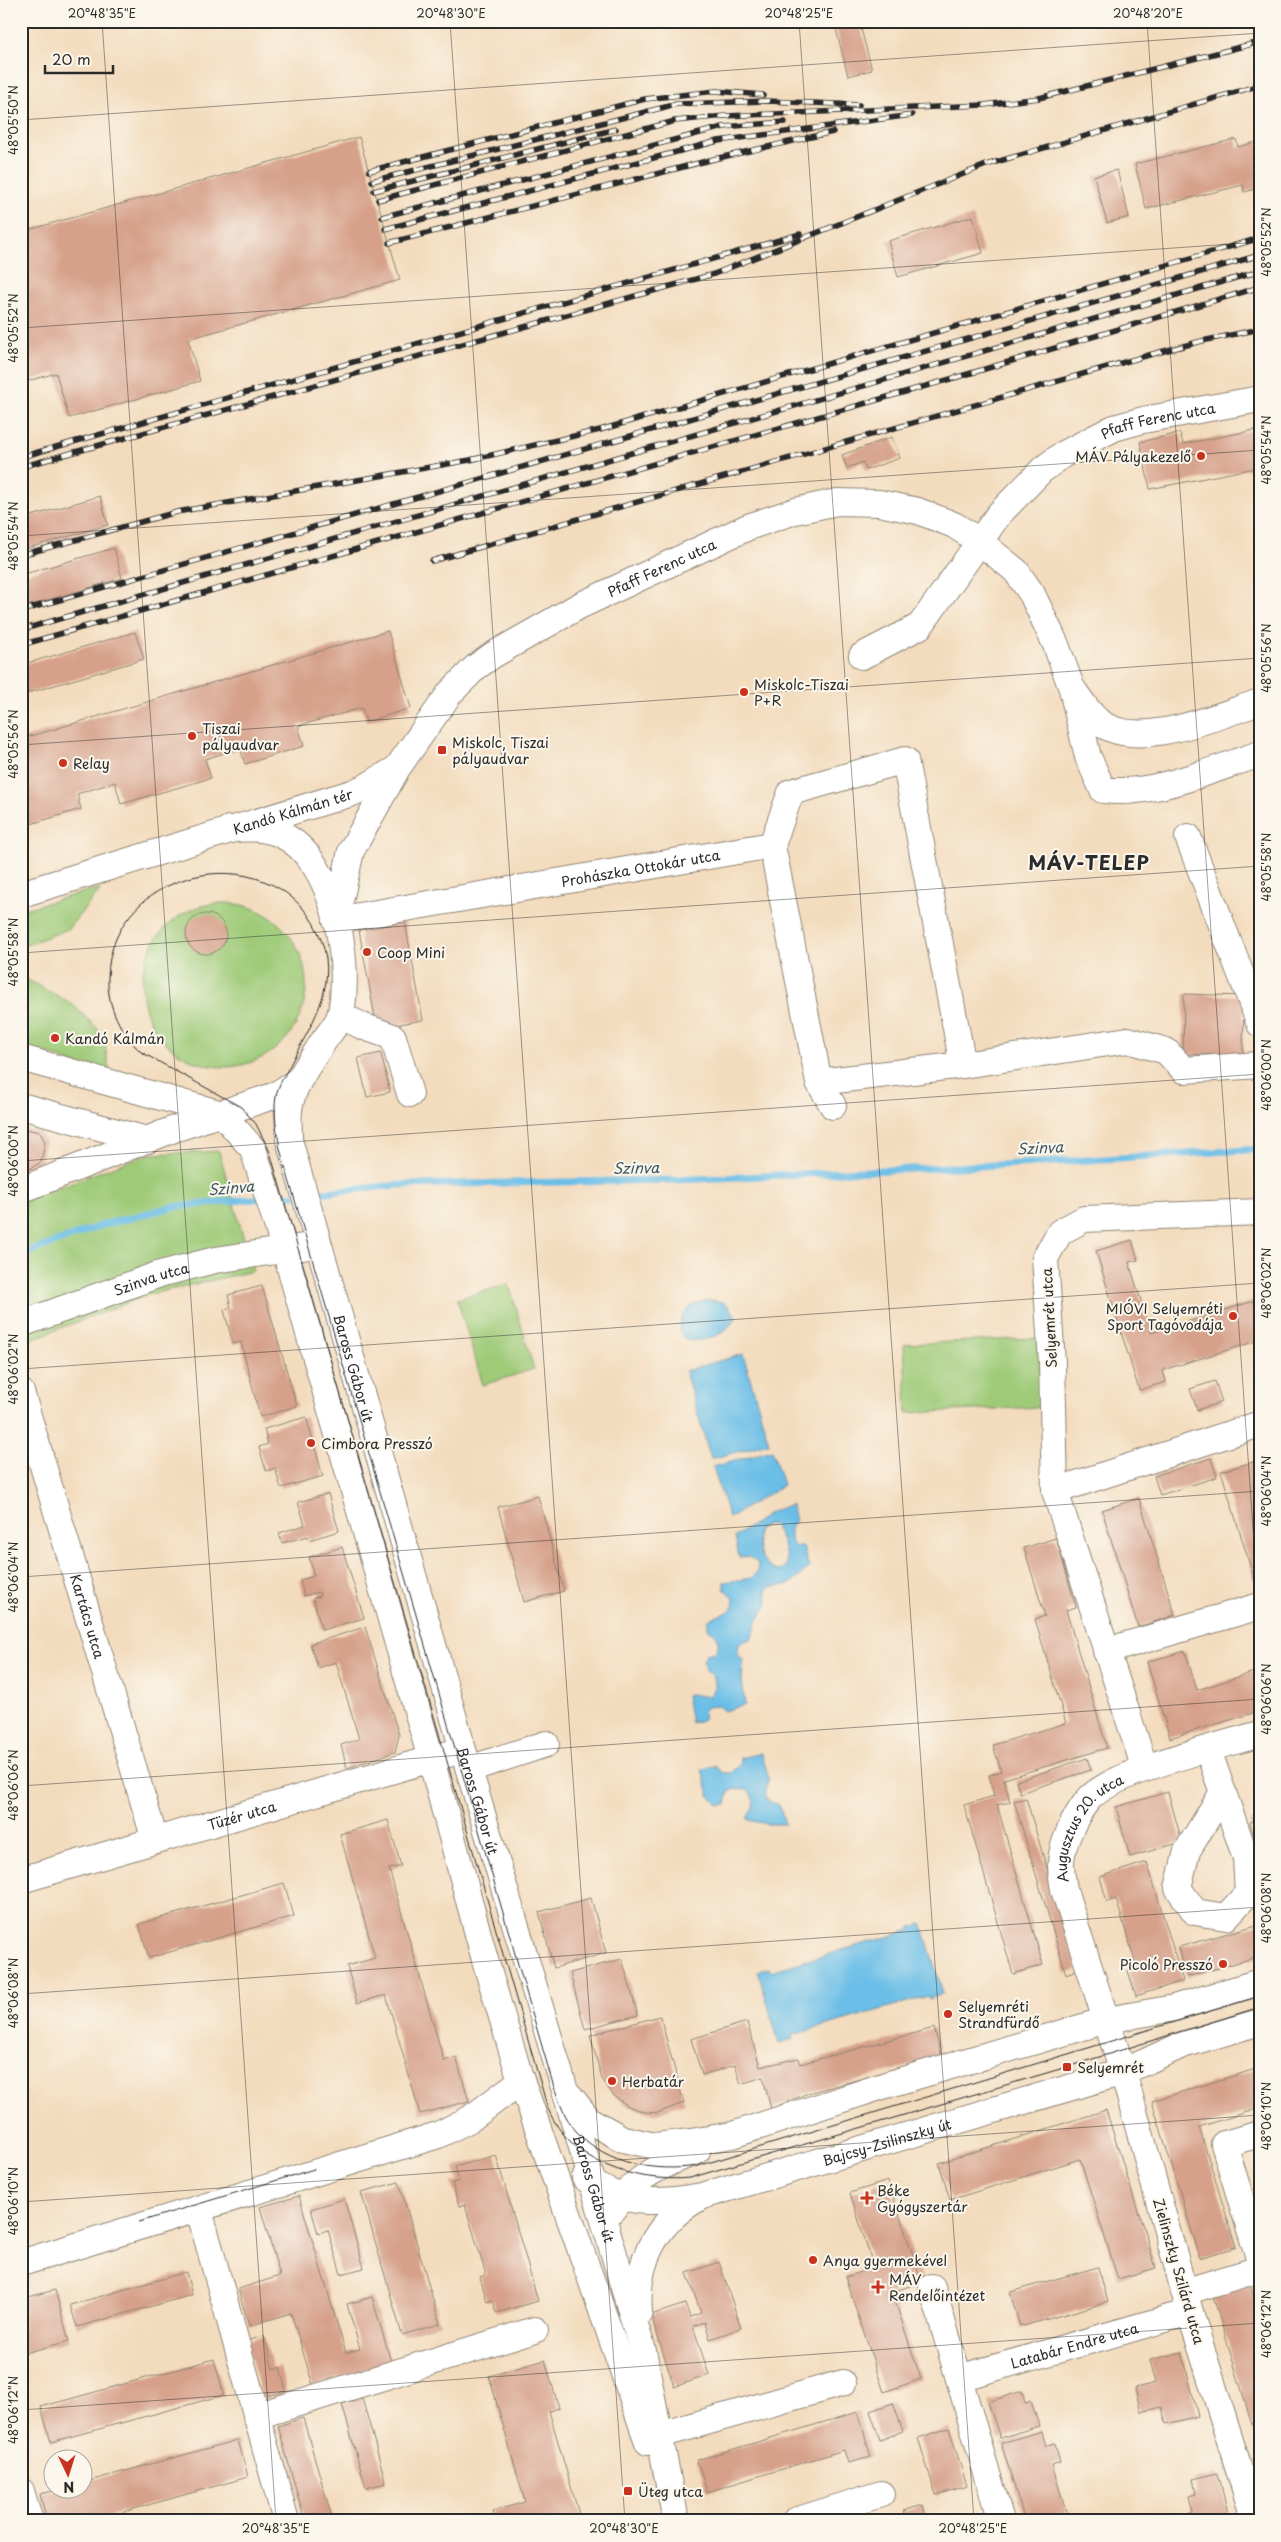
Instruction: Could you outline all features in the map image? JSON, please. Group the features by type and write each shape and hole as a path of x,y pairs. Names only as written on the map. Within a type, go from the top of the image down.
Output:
{"street":[{"name":"Pfaff Ferenc utca","path":"979,540 998,514 1042,470 1062,455 1086,442 1114,428 1142,420 1260,399"},
{"name":"Pfaff Ferenc utca","path":"398,767 461,680 493,655 579,606 748,527 795,511 836,502 879,503 918,511 954,525 979,540 1016,570 1032,594 1056,644 1072,689 1088,757 1103,790 1120,793 1160,786 1260,754"},
{"path":"862,656 920,626 979,540"},
{"path":"1072,689 1098,721 1117,732 1137,735 1160,733 1260,702"},
{"path":"833,1106 819,1082 772,845 791,792 905,760 963,1065"},
{"path":"336,920 351,851 398,767"},
{"name":"Kandó Kálmán tér","path":"21,894 352,793 366,787 398,767"},
{"path":"21,1190 147,1140 276,1095 299,1080 340,1015 344,966 336,920 330,896 311,860 296,844 281,834 259,828 229,829"},
{"path":"1188,836 1260,1024"},
{"name":"Prohászka Ottokár utca","path":"336,920 772,845"},
{"path":"340,1015 362,1026 394,1037 410,1094"},
{"path":"819,1082 963,1065 1128,1040 1166,1051 1184,1070 1260,1064"},
{"path":"21,1058 222,1114"},
{"name":"Baross Gábor út","path":"222,1114 253,1149 285,1250 431,1759 485,1960 522,2081 593,2290 676,2521 641,2343 561,2082 466,1759 289,1140 289,1109 299,1080"},
{"path":"21,1106 147,1140"},
{"name":"Selyemrét utca","path":"1145,1769 1055,1491 1052,1363 1045,1258 1060,1232 1084,1219 1260,1212"},
{"name":"Szinva utca","path":"21,1324 160,1274 215,1260 318,1245"},
{"name":"Kartács utca","path":"21,1392 155,1840"},
{"path":"1055,1491 1260,1424"},
{"path":"1106,1651 1260,1606"},
{"name":"Augusztus 20. utca","path":"1107,2020 1064,1890 1061,1862 1071,1826 1088,1800 1115,1782 1145,1769 1260,1734"},
{"name":"Tüzér utca","path":"21,1880 431,1759 466,1759 546,1744"},
{"path":"1208,1750 1223,1792"},
{"path":"593,2290 596,2245 604,2223 621,2198 641,2177 656,2168 732,2135 886,2084 1107,2020 1174,2008 1260,1982"},
{"name":"Zielinszky Szilárd utca","path":"1107,2020 1187,2302 1253,2487 1255,2521"},
{"name":"Bajcsy-Zsilinszky út","path":"535,2122 565,2163 594,2185 621,2198 657,2201 702,2196 1123,2072 1182,2045 1260,2022"},
{"path":"21,2263 199,2210 438,2135 470,2119 522,2081"},
{"path":"561,2082 589,2120 623,2139 641,2144 670,2146 732,2135"},
{"path":"1260,2134 1224,2144 1260,2262"},
{"path":"641,2343 638,2296 646,2255 657,2234 668,2220 702,2196"},
{"path":"199,2210 286,2521"},
{"name":"Latabár Endre utca","path":"959,2378 1187,2302 1260,2269"},
{"path":"932,2287 1002,2521"},
{"path":"256,2416 535,2330"},
{"path":"660,2435 843,2383"},
{"path":"21,2491 30,2521"},
{"path":"795,2521 881,2494"}],"green space":[{"path":"95,889 100,890 68,929 21,947 21,910"},
{"path":"216,903 232,903 255,909 270,917 282,927 292,939 300,954 306,977 306,993 300,1016 292,1031 282,1043 270,1053 255,1061 232,1067 216,1067 193,1061 178,1053 156,1031 146,1009 142,993 142,977 148,954 156,939 178,917 200,907"},
{"path":"24,978 71,1003 103,1034 110,1073 81,1066 21,1044 21,979"},
{"path":"219,1151 253,1271 151,1294 21,1343 21,1201 148,1154"},
{"path":"509,1284 534,1369 483,1385 457,1299"},
{"path":"1039,1338 1042,1407 907,1413 904,1344"}],"water":[{"path":"708,1300 725,1304 731,1309 736,1318 721,1333 709,1339 686,1340 679,1331 684,1314 696,1304"},
{"path":"743,1354 769,1443 711,1459 685,1371"},
{"path":"772,1450 783,1485 729,1518 713,1467"},
{"path":"791,1504 795,1521 790,1528 790,1540 795,1547 803,1547 809,1568 789,1584 774,1586 768,1589 768,1604 758,1620 751,1639 741,1642 738,1647 738,1655 743,1659 742,1681 745,1705 724,1711 718,1706 706,1707 703,1713 704,1719 691,1723 686,1695 709,1696 715,1686 712,1673 705,1670 703,1661 706,1654 715,1652 718,1645 717,1636 708,1629 708,1621 728,1611 733,1605 734,1599 724,1589 724,1582 752,1578 757,1572 758,1564 752,1558 739,1557 735,1537 771,1512","holes":["772,1524 781,1538 786,1557 785,1567 780,1571 774,1570 764,1561 758,1541 759,1528"]},
{"path":"761,1753 768,1777 766,1797 768,1801 779,1804 785,1824 767,1824 748,1820 754,1803 748,1790 735,1789 729,1792 726,1804 718,1805 709,1795 702,1769 715,1766 723,1773 731,1773 740,1765 740,1758"},
{"path":"922,1924 943,1994 929,1999 928,1996 793,2035 794,2039 779,2043 758,1971 769,1968 771,1971 911,1930 911,1927"}],"building":[{"path":"834,21 859,21 872,70 848,76"},
{"path":"359,137 400,280 188,339 200,381 69,418 56,373 21,383 21,232"},
{"path":"1236,139 1238,147 1260,141 1260,188 1244,192 1243,185 1146,209 1135,164"},
{"path":"1117,170 1129,217 1107,223 1094,176"},
{"path":"973,216 983,253 898,277 888,241"},
{"name":"MÁV Pályakezelő","path":"1260,429 1260,467 1150,489 1140,442 1180,433 1183,444"},
{"path":"892,437 900,458 866,470 863,462 847,468 842,455"},
{"path":"100,496 108,525 21,550 21,519"},
{"path":"114,548 122,578 21,608 21,575"},
{"name":"Tiszai pályaudvar","path":"388,631 411,708 366,722 362,708 298,726 304,746 245,764 240,748 205,759 211,778 121,804 115,782 77,794 81,809 24,826 21,817 21,739"},
{"path":"135,632 144,659 21,695 21,665"},
{"path":"206,914 220,920 226,934 220,948 206,954 192,948 186,934 192,920"},
{"path":"405,922 423,1020 377,1028 359,930"},
{"path":"1184,994 1244,996 1243,1055 1183,1054"},
{"path":"381,1053 390,1092 367,1097 358,1058"},
{"path":"21,1128 40,1132 45,1142 41,1162 30,1169 21,1167"},
{"name":"MIÓVI Selyemréti Sport Tagóvodája","path":"1132,1240 1138,1260 1129,1262 1151,1333 1260,1299 1260,1340 1163,1370 1166,1382 1139,1390 1096,1251"},
{"path":"262,1286 297,1406 260,1417 241,1342 233,1344 224,1310 231,1308 228,1295"},
{"path":"1215,1381 1222,1402 1197,1410 1190,1389"},
{"path":"306,1417 323,1476 281,1488 275,1468 266,1471 259,1447 268,1444 264,1429"},
{"path":"1211,1458 1217,1477 1160,1495 1154,1476"},
{"path":"1257,1461 1260,1469 1258,1591 1221,1471"},
{"path":"328,1494 339,1531 309,1540 308,1536 282,1543 279,1533 305,1525 298,1502"},
{"path":"538,1496 564,1591 524,1602 498,1507"},
{"path":"1139,1498 1175,1615 1138,1627 1102,1510"},
{"path":"1056,1538 1076,1607 1066,1610 1107,1748 1004,1779 1010,1802 997,1805 1043,1965 1013,1974 964,1805 994,1796 989,1775 1001,1771 993,1745 1066,1723 1035,1619 1045,1616 1024,1548"},
{"path":"342,1547 364,1618 322,1630 313,1598 320,1596 319,1592 304,1596 300,1580 314,1576 309,1557"},
{"path":"365,1627 399,1735 395,1752 347,1768 341,1745 359,1739 336,1662 318,1668 310,1644"},
{"path":"1185,1651 1197,1690 1260,1670 1260,1711 1170,1738 1147,1662"},
{"path":"1087,1758 1091,1770 1020,1793 1016,1781"},
{"path":"1168,1792 1182,1842 1130,1857 1116,1807"},
{"path":"1026,1798 1077,1970 1066,1974 1014,1801"},
{"path":"1260,1819 1260,1846 1257,1847 1250,1822"},
{"path":"388,1820 401,1866 389,1869 444,2061 456,2057 469,2101 420,2114 386,1995 357,2003 347,1966 375,1958 340,1834"},
{"path":"1147,1862 1183,1981 1136,1996 1128,1971 1137,1968 1116,1899 1107,1902 1100,1877"},
{"path":"284,1883 294,1916 149,1958 139,1924"},
{"path":"591,1898 606,1953 554,1968 539,1912"},
{"path":"1260,1924 1260,1956 1187,1977 1179,1947"},
{"path":"622,1959 638,2015 585,2029 570,1973"},
{"path":"660,2016 684,2103 657,2113 645,2112 628,2106 613,2095 602,2079 590,2035"},
{"path":"747,2022 760,2067 799,2058 800,2064 934,2028 942,2057 808,2093 771,2109 763,2077 741,2084 735,2065 702,2075 691,2039"},
{"path":"1259,2068 1260,2108 1199,2127 1236,2247 1200,2258 1152,2101"},
{"path":"1106,2110 1156,2268 1118,2279 1080,2159 950,2200 939,2163"},
{"path":"496,2155 538,2301 496,2313 493,2300 487,2302 480,2277 486,2275 465,2205 459,2206 452,2183 459,2181 455,2167"},
{"name":"MÁV Rendelőintézet","path":"888,2181 922,2282 892,2292 921,2379 884,2392 845,2277 874,2268 850,2193"},
{"path":"399,2182 440,2324 402,2335 361,2192"},
{"path":"299,2196 346,2353 360,2349 347,2304 372,2297 391,2362 313,2385 291,2313 249,2326 238,2289 280,2276 260,2207"},
{"path":"344,2199 364,2268 341,2274 328,2230 318,2233 311,2209"},
{"path":"719,2262 741,2328 710,2339 705,2322 693,2326 709,2375 674,2387 651,2315 685,2304 690,2317 701,2313 687,2273"},
{"path":"1098,2267 1108,2302 1020,2327 1010,2292"},
{"path":"186,2272 192,2295 77,2327 70,2305"},
{"path":"1250,2285 1260,2316 1259,2447 1213,2296"},
{"path":"55,2290 69,2341 21,2354 21,2299"},
{"path":"264,2336 273,2369 280,2367 286,2391 262,2397 246,2341"},
{"path":"1182,2352 1198,2416 1166,2424 1162,2407 1141,2412 1135,2388 1156,2383 1150,2360"},
{"path":"214,2359 224,2395 51,2442 41,2407"},
{"path":"545,2360 559,2408 549,2411 581,2521 496,2521 493,2511 525,2502 489,2376"},
{"path":"1022,2391 1025,2403 1031,2401 1039,2426 1000,2438 988,2402"},
{"path":"362,2398 386,2483 366,2488 342,2404"},
{"path":"893,2403 903,2431 880,2440 870,2411"},
{"path":"858,2412 871,2457 848,2463 844,2450 707,2492 697,2460"},
{"path":"303,2418 333,2521 305,2521 278,2426"},
{"path":"949,2428 967,2486 936,2495 918,2438"},
{"path":"1042,2431 1046,2446 1055,2443 1060,2462 1052,2465 1067,2514 1047,2521 1025,2521 1001,2443"},
{"path":"238,2440 248,2477 91,2521 47,2521 40,2494 42,2494 42,2500 92,2500 92,2480"},
{"path":"1218,2473 1230,2521 1167,2521 1193,2513 1189,2496 1196,2494 1193,2479"},
{"path":"923,2505 927,2521 906,2521 903,2511"}],"waterway":[{"name":"Szinva","path":"274,1197 400,1185 675,1180 1040,1163 1260,1149"},
{"name":"Szinva","path":"21,1255 103,1225 172,1207 263,1198"}],"tram line":[{"path":"1260,1996 698,2166 665,2168 633,2164 603,2152 577,2132 565,2115 553,2084 280,1149 275,1116 276,1096 278,1088 313,1021 324,991 327,975 322,942 302,907 272,885 237,874 201,875 166,887 136,908 116,939 108,978 108,989 113,1009 127,1036 141,1052 241,1107 256,1124 270,1152 548,2109 558,2128 572,2143 589,2156 607,2166 627,2173 669,2179 690,2178 1067,2067 1260,2007"},
{"path":"139,2222 314,2169"}],"railway":[{"path":"378,200 675,121 725,116 984,105 1039,98 1260,42"},
{"path":"21,467 714,274 986,165 1260,85"},
{"path":"369,171 645,99 716,91 763,95"},
{"path":"372,181 677,104 767,101 859,105"},
{"path":"385,229 718,141 912,115"},
{"path":"382,217 723,127 785,122"},
{"path":"374,191 616,129"},
{"path":"389,243 714,159 833,132"},
{"path":"21,457 800,234"},
{"path":"21,555 177,512 470,460 600,430 1260,238"},
{"path":"21,611 1260,255"},
{"path":"21,630 1260,271"},
{"path":"21,645 968,374 1260,287"},
{"path":"432,561 1149,355 1202,341 1260,329"}],"place":[{"name":"MÁV Pályakezelő","path":"1201,456"},
{"name":"Miskolc-Tiszai P+R","path":"744,692"},
{"name":"Tiszai pályaudvar","path":"192,736"},
{"name":"Miskolc, Tiszai pályaudvar","path":"442,750"},
{"name":"Relay","path":"63,763"},
{"name":"Coop Mini","path":"367,952"},
{"name":"Kandó Kálmán","path":"55,1038"},
{"name":"MIÓVI Selyemréti Sport Tagóvodája","path":"1233,1316"},
{"name":"Cimbora Presszó","path":"311,1443"},
{"name":"Picoló Presszó","path":"1223,1964"},
{"name":"Selyemréti Strandfürdő","path":"948,2014"},
{"name":"Selyemrét","path":"1067,2067"},
{"name":"Herbatár","path":"612,2081"},
{"name":"Béke Gyógyszertár","path":"867,2198"},
{"name":"Anya gyermekével","path":"813,2260"},
{"name":"MÁV Rendelőintézet","path":"878,2287"},
{"name":"Üteg utca","path":"628,2491"}],"district":[{"name":"MÁV-TELEP","path":"1089,862"}]}
